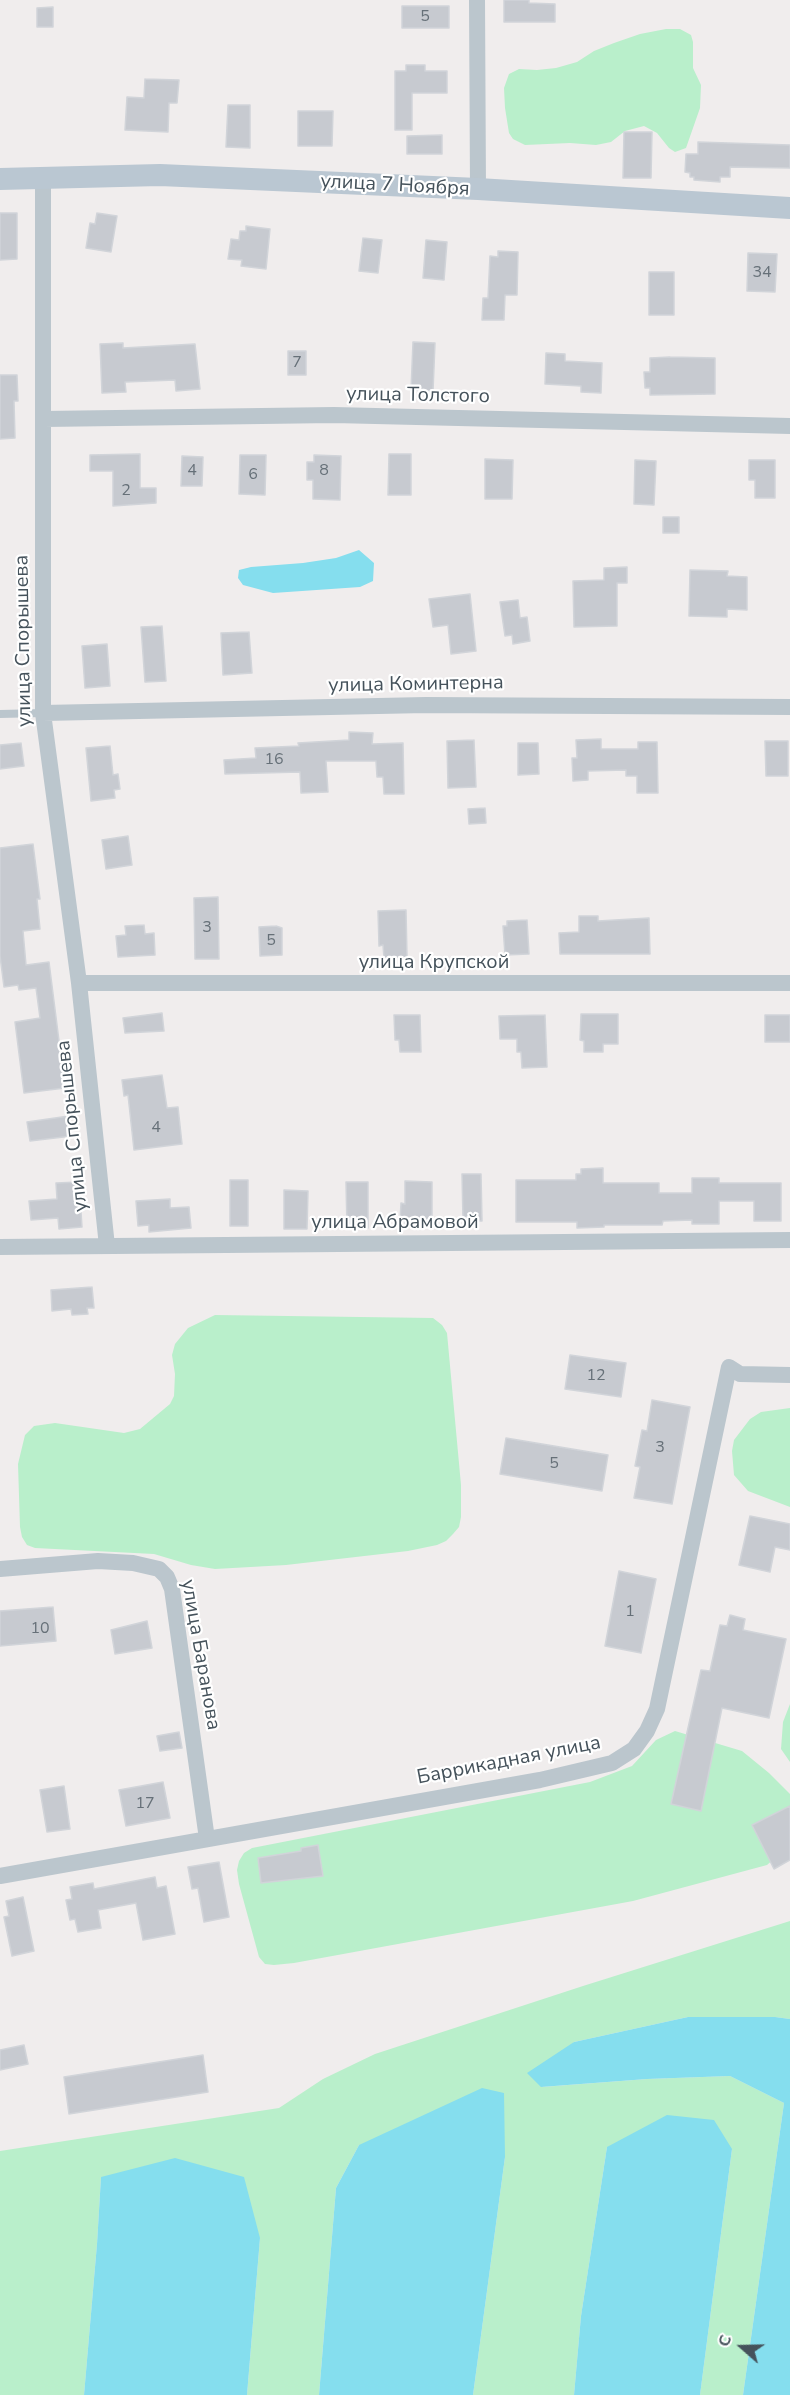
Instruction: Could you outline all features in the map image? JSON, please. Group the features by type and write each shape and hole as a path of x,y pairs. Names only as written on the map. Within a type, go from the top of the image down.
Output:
{"street":[{"path":"477,0 478,189"},
{"name":"улица 7 Ноября","path":"0,179 160,175 478,189 790,208"},
{"name":"улица Спорышева","path":"43,177 43,713 79,983 107,1246"},
{"name":"улица Толстого","path":"44,419 334,416 790,426"},
{"name":"улица Коминтерна","path":"43,713 426,705 790,706"},
{"name":"улица Крупской","path":"79,983 790,982"},
{"name":"улица Абрамовой","path":"0,1247 790,1240"},
{"name":"Баррикадная улица","path":"0,1875 540,1780 612,1763 634,1749 647,1731 657,1710 729,1367 740,1374 790,1375"},
{"name":"улица Баранова","path":"0,1569 98,1561 144,1564 159,1569 167,1577 171,1589 207,1839"}],"lane":[{"path":"0,714 43,713"}],"green space":[{"path":"680,29 691,35 693,68 701,85 700,108 686,148 675,152 657,133 644,126 625,131 611,142 596,145 570,143 525,145 513,139 509,133 505,108 504,88 509,74 519,69 556,68 577,62 594,51 614,43 640,34"},
{"path":"215,1315 433,1318 442,1325 447,1333 461,1485 461,1517 459,1527 453,1534 446,1541 437,1545 408,1551 286,1565 215,1569 191,1565 154,1554 35,1548 27,1545 20,1527 18,1464 25,1435 34,1426 55,1423 124,1433 140,1429 170,1404 174,1396 175,1374 172,1355 175,1344 188,1328"},
{"path":"790,1408 790,1507 748,1491 734,1475 732,1451 734,1440 750,1419 761,1412"},
{"path":"790,1704 790,1762 781,1749 783,1722"},
{"path":"675,1731 742,1751 790,1794 790,1839 767,1865 633,1901 294,1963 265,1964 259,1957 237,1870 244,1853 252,1848 590,1782 632,1766 656,1740"},
{"path":"790,1921 790,2019 688,2017 574,2042 542,2087 647,2079 730,2076 784,2103 743,2395 700,2395 732,2149 607,2147 581,2316 574,2395 473,2395 505,2157 359,2145 336,2188 319,2395 247,2395 260,2238 101,2177 84,2395 0,2395 0,2151 279,2108 323,2079 375,2054"}],"water":[{"path":"359,550 374,563 373,581 360,587 273,593 243,585 238,578 239,570 251,567 336,558"},
{"path":"688,2017 790,2019 790,2395 743,2395 784,2103 730,2076 647,2079 541,2087 527,2073 574,2042"},
{"path":"482,2088 504,2093 505,2157 473,2395 319,2395 336,2188 359,2145"},
{"path":"667,2115 714,2120 732,2149 700,2395 574,2395 581,2316 607,2147"},
{"path":"175,2158 244,2177 260,2238 247,2395 84,2395 101,2177"}],"building":[{"path":"504,0 529,0 529,3 555,4 555,22 504,22"},
{"path":"402,6 449,6 449,28 402,28"},
{"path":"53,7 53,27 37,27 37,8"},
{"path":"406,65 425,65 425,71 447,71 447,93 412,93 412,130 395,130 395,71 406,71"},
{"path":"145,79 179,80 177,103 169,103 168,132 125,130 127,97 144,98"},
{"path":"228,105 250,105 250,148 226,147"},
{"path":"298,111 333,111 332,146 298,146"},
{"path":"624,132 652,132 651,178 623,178"},
{"path":"442,135 442,154 407,154 407,136"},
{"path":"698,142 790,145 790,168 730,167 730,177 720,177 720,182 694,180 694,177 690,177 690,173 685,172 686,154 698,154"},
{"path":"0,213 17,213 17,259 0,260"},
{"path":"97,213 117,216 111,252 86,248 90,223 95,224"},
{"path":"246,226 270,229 266,269 241,266 242,260 228,259 231,239 239,240 240,231 246,231"},
{"path":"363,238 382,240 378,273 359,271"},
{"path":"426,240 447,242 444,280 423,278"},
{"path":"498,251 518,252 517,295 505,295 504,320 482,320 483,298 488,298 490,256 498,257"},
{"path":"748,253 777,254 775,292 747,291"},
{"path":"649,272 674,272 674,315 649,315"},
{"path":"413,342 435,343 433,391 411,390"},
{"path":"123,343 123,348 195,344 200,389 176,391 175,380 125,382 126,392 102,393 100,344"},
{"path":"288,351 306,351 306,375 288,375"},
{"path":"546,353 565,354 565,361 602,363 601,393 581,392 581,386 545,384"},
{"path":"650,358 715,358 715,394 650,395 650,388 645,388 644,372 650,372"},
{"path":"0,375 17,375 18,401 14,401 15,438 0,439"},
{"path":"140,454 140,488 156,488 156,503 113,506 113,471 90,471 90,455"},
{"path":"389,454 411,454 411,495 388,495"},
{"path":"240,455 266,455 265,495 239,494"},
{"path":"314,455 341,456 340,500 313,499 313,480 307,480 307,462 314,462"},
{"path":"182,456 203,457 202,486 181,486"},
{"path":"485,459 513,460 512,499 485,499"},
{"path":"635,460 656,461 654,505 634,504"},
{"path":"749,460 775,460 775,498 755,498 755,480 749,480"},
{"path":"663,517 679,517 679,533 663,533"},
{"path":"627,567 627,583 617,583 617,626 574,627 573,581 604,580 604,568"},
{"path":"690,570 728,571 727,576 747,577 747,610 727,609 727,617 689,616"},
{"path":"470,594 476,651 451,654 448,625 433,627 429,599"},
{"path":"518,600 520,618 527,617 530,641 513,644 512,635 505,636 500,602"},
{"path":"162,626 166,681 145,682 141,627"},
{"path":"249,632 252,673 223,675 221,633"},
{"path":"107,644 110,686 85,688 82,646"},
{"path":"349,732 373,733 372,744 403,743 404,794 384,794 383,777 377,777 376,761 326,761 328,792 301,793 300,772 225,774 224,760 256,758 255,748 349,740"},
{"path":"601,739 601,749 638,749 638,742 657,742 658,793 637,793 637,776 626,776 626,770 588,771 588,780 573,781 572,758 577,758 576,740"},
{"path":"474,740 476,787 448,788 447,741"},
{"path":"765,741 788,741 788,776 766,776"},
{"path":"21,743 24,766 0,769 0,745"},
{"path":"518,743 538,743 539,774 518,775"},
{"path":"110,746 113,775 118,774 120,789 114,790 115,798 91,801 86,748"},
{"path":"485,808 486,823 469,824 468,809"},
{"path":"128,836 132,865 106,869 102,840"},
{"path":"33,844 40,899 37,899 40,929 23,931 26,965 49,962 65,1088 24,1093 15,1022 40,1018 36,988 19,990 18,985 4,987 0,956 0,848"},
{"path":"218,897 219,959 195,959 194,898"},
{"path":"406,910 407,957 384,958 383,945 379,946 378,911"},
{"path":"579,916 598,916 598,921 649,918 650,954 560,954 559,933 579,932"},
{"path":"527,920 529,954 505,955 503,926 507,926 507,921"},
{"path":"144,925 145,934 154,933 155,955 118,957 116,936 126,935 125,926"},
{"path":"259,927 282,928 282,955 260,956"},
{"path":"162,1013 164,1031 125,1033 123,1018"},
{"path":"581,1014 618,1014 618,1044 603,1044 603,1052 584,1052 584,1041 580,1040"},
{"path":"394,1015 420,1015 421,1052 400,1052 399,1040 395,1040"},
{"path":"545,1015 547,1067 522,1068 521,1052 517,1052 517,1039 500,1039 499,1016"},
{"path":"765,1015 790,1015 790,1042 765,1042"},
{"path":"162,1075 167,1108 178,1107 182,1144 134,1150 128,1095 124,1096 122,1080"},
{"path":"69,1116 72,1136 30,1141 27,1122"},
{"path":"603,1168 603,1183 659,1183 659,1193 692,1193 692,1178 719,1178 719,1183 781,1183 781,1221 754,1221 754,1201 719,1201 719,1224 692,1224 692,1220 663,1221 662,1225 604,1225 604,1227 577,1228 577,1222 516,1222 516,1180 576,1180 576,1174 581,1174 581,1169"},
{"path":"462,1174 481,1174 482,1221 463,1221"},
{"path":"230,1180 248,1180 248,1226 230,1226"},
{"path":"405,1181 432,1182 432,1227 405,1227 405,1221 400,1221 401,1203 405,1204"},
{"path":"79,1182 82,1227 59,1229 58,1218 31,1220 29,1201 57,1199 56,1183"},
{"path":"346,1182 368,1182 368,1228 347,1228"},
{"path":"284,1190 308,1191 307,1229 284,1229"},
{"path":"170,1199 170,1208 189,1207 191,1228 149,1232 149,1225 138,1226 136,1201"},
{"path":"92,1287 94,1308 87,1308 88,1314 72,1315 71,1309 52,1311 51,1290"},
{"path":"570,1355 626,1363 621,1397 565,1389"},
{"path":"652,1400 690,1407 672,1504 634,1498 640,1467 635,1466 642,1430 647,1431"},
{"path":"506,1438 608,1455 602,1491 500,1474"},
{"path":"750,1516 790,1524 790,1550 775,1547 770,1572 739,1565"},
{"path":"619,1571 656,1579 641,1653 605,1646"},
{"path":"53,1607 56,1641 0,1646 0,1611"},
{"path":"730,1615 745,1619 743,1630 786,1639 769,1718 722,1708 701,1811 671,1804 701,1670 710,1671 720,1625 727,1626"},
{"path":"147,1621 152,1648 115,1654 111,1630"},
{"path":"179,1732 182,1748 160,1751 157,1736"},
{"path":"163,1782 170,1818 126,1826 119,1790"},
{"path":"64,1786 70,1829 47,1832 40,1790"},
{"path":"790,1806 790,1860 774,1869 752,1825"},
{"path":"318,1845 323,1876 261,1883 258,1858 301,1851 301,1848"},
{"path":"219,1862 229,1917 204,1922 198,1888 192,1889 188,1867"},
{"path":"155,1877 157,1888 166,1886 175,1934 143,1940 136,1903 98,1910 101,1928 78,1932 75,1919 70,1920 66,1900 72,1899 70,1887 93,1883 94,1889"},
{"path":"23,1897 34,1951 12,1956 4,1917 9,1916 6,1901"},
{"path":"24,2045 28,2064 0,2070 0,2050"},
{"path":"203,2055 208,2092 69,2114 64,2077"}]}
